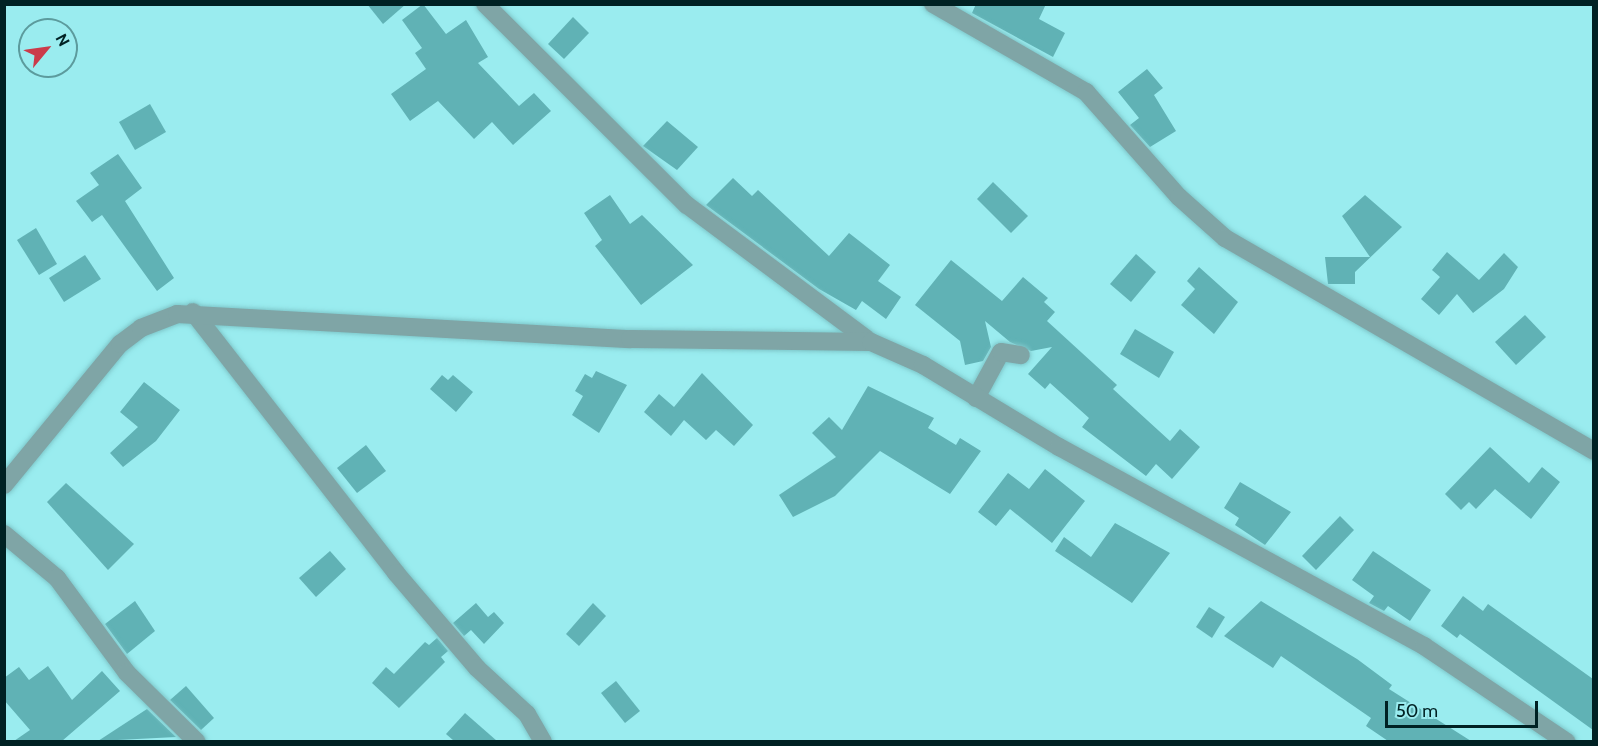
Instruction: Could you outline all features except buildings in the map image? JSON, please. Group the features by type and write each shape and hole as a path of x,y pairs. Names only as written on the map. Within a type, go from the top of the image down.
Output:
{"street":[{"path":"485,4 687,205 871,342 923,365 976,398 1424,646 1567,741"},
{"path":"933,4 1086,92 1179,197 1226,238 1593,451"},
{"path":"4,485 120,344 152,322 193,312 619,339 871,342"},
{"path":"193,312 396,573 477,668 527,714 543,741"},
{"path":"976,398 1001,352 1021,355"},
{"path":"4,534 57,578 128,673 197,741"}]}
